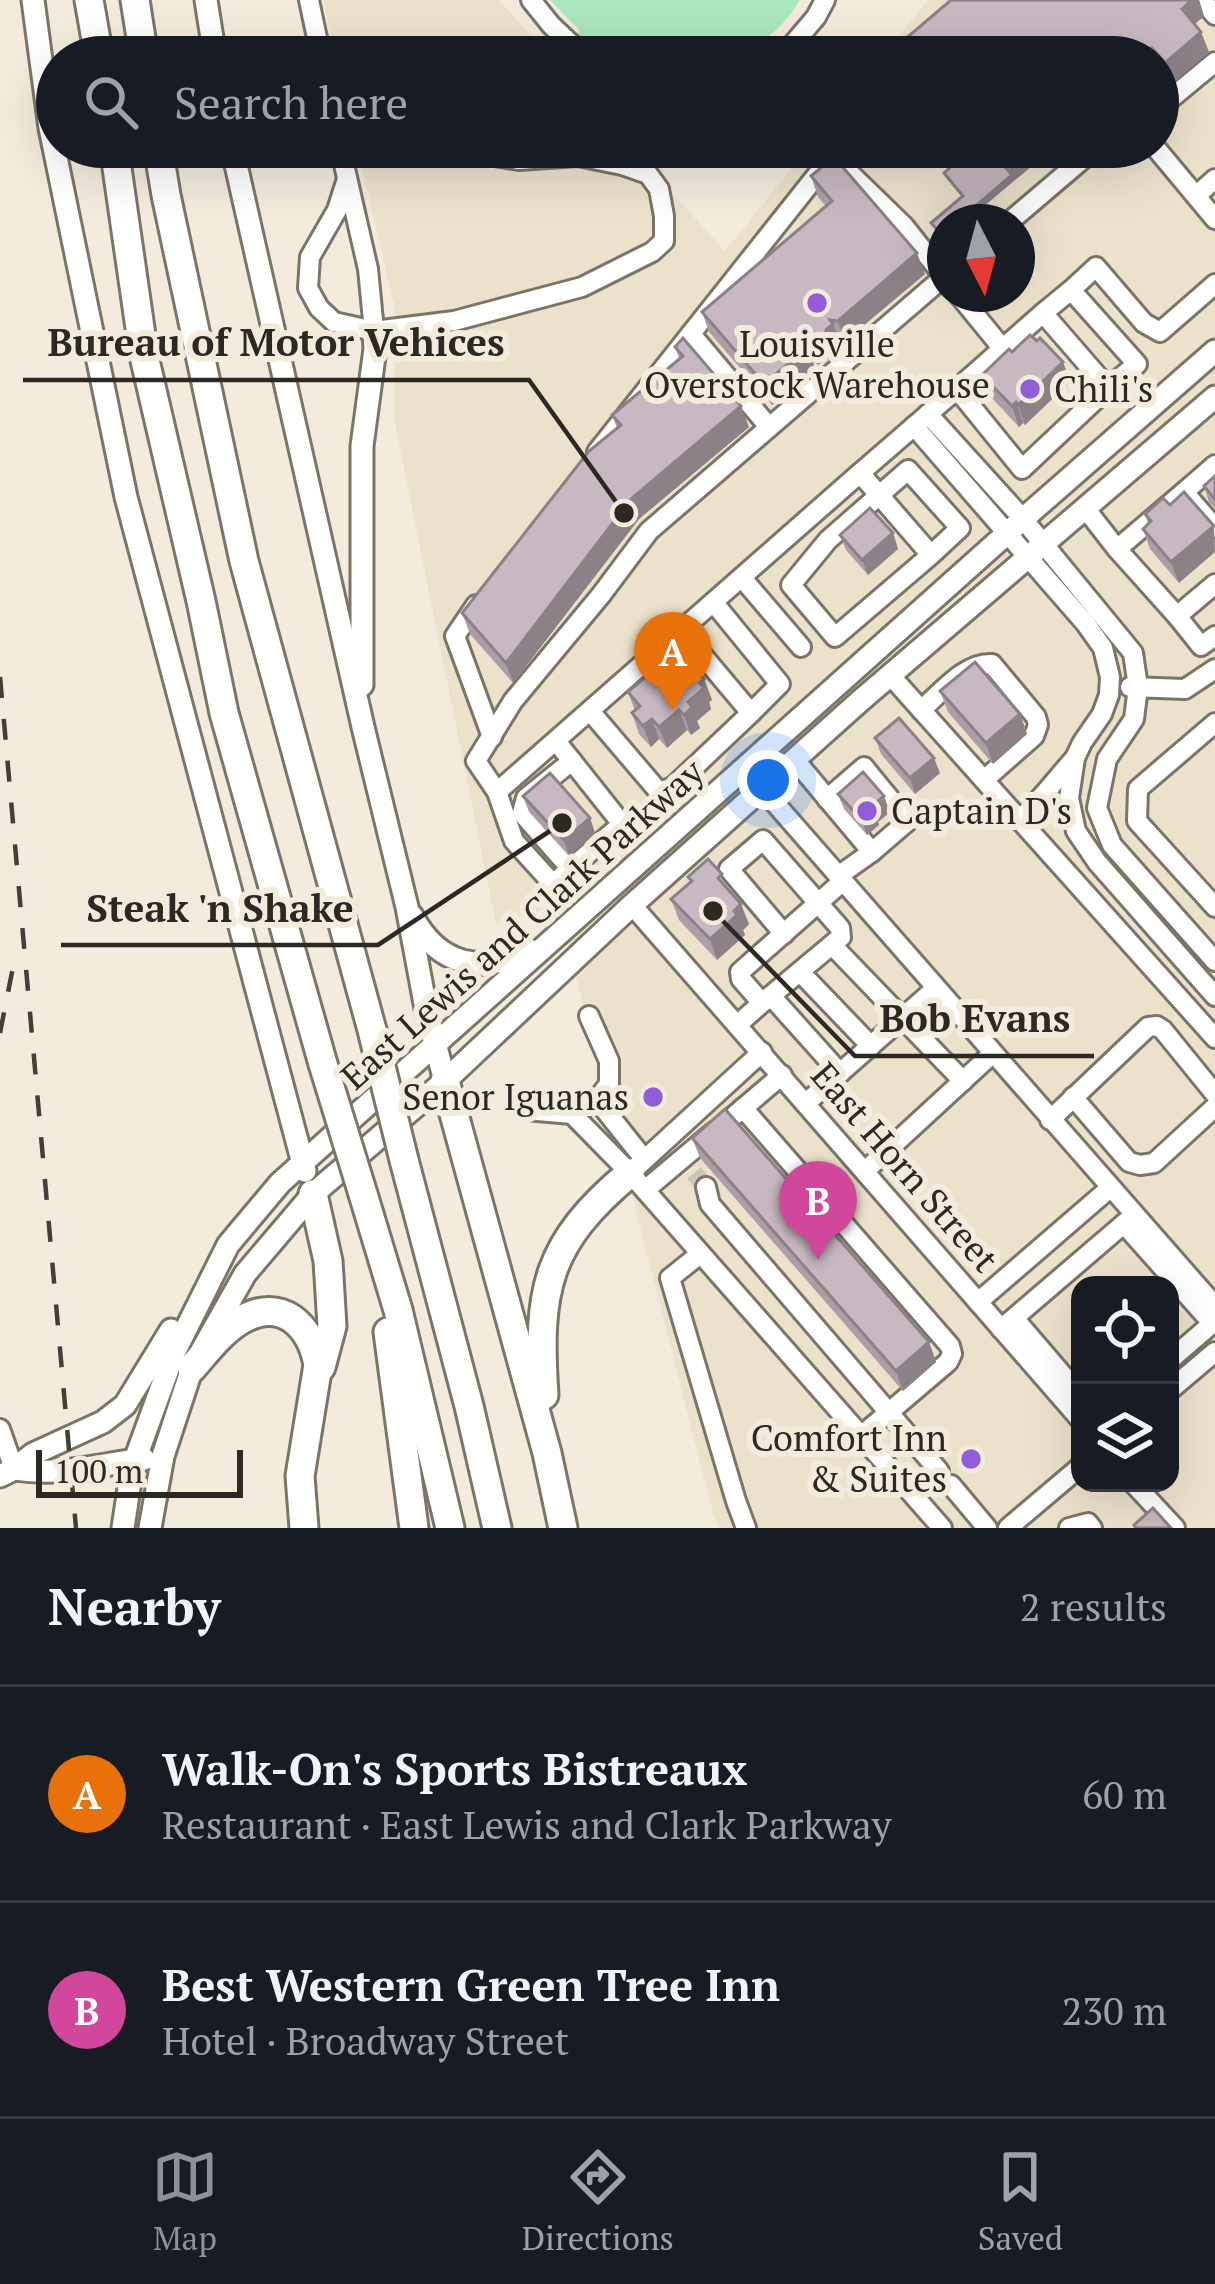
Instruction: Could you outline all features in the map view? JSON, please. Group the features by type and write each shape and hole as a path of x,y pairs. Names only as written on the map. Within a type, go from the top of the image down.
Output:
{"highway":[{"path":"89,0 95,36"},
{"path":"135,0 141,36"},
{"path":"117,168 144,356 224,713 374,1226 450,1528"},
{"path":"162,168 244,561 372,1030 497,1528"},
{"path":"445,1081 547,1453 563,1528"},
{"path":"547,1453 540,1334 550,1274 572,1231 596,1201 640,1174"},
{"path":"314,1194 328,1261 332,1326 314,1390"},
{"path":"374,1226 414,1528"},
{"path":"431,1262 511,1528"},
{"path":"192,1368 223,1334 255,1313 279,1312 305,1329 318,1365 300,1476 304,1528"}],"main road":[{"path":"33,0 38,36"},
{"path":"206,0 212,36"},
{"path":"58,168 126,497 314,1194"},
{"path":"237,168 445,1081"},
{"path":"363,728 362,446 374,331"},
{"name":"East Lewis and Clark Parkway","path":"228,1245 302,1162 1215,351"},
{"name":"East Lewis and Clark Parkway","path":"150,1528 163,1456 192,1368 245,1274 314,1194 445,1081 632,905 890,675 1215,398"},
{"path":"407,907 434,947 476,964 497,963 550,944"},
{"path":"123,1528 135,1460 174,1353 228,1245"},
{"path":"7,1473 33,1454 103,1422 125,1406 195,1288 228,1245"},
{"path":"7,1473 71,1472 163,1456"}],"street":[{"path":"309,0 317,36"},
{"path":"531,0 562,36"},
{"path":"801,36 825,0"},
{"path":"1202,0 1215,16"},
{"path":"1179,92 1215,62"},
{"path":"345,168 368,268 374,331"},
{"path":"347,179 337,210 310,257 308,287 319,308 334,322 374,331 454,321 582,287 652,252 664,241 659,189 648,173 632,168"},
{"path":"585,468 822,168"},
{"path":"850,168 927,255"},
{"path":"1030,204 1072,168"},
{"path":"1173,168 1215,219"},
{"path":"1196,196 1215,179"},
{"path":"497,792 1096,267 1144,323 1160,332 1215,284"},
{"path":"957,388 1022,469 1137,364 1071,290"},
{"path":"556,741 622,824 553,884 514,841 497,792 476,761 513,701 649,531 927,292"},
{"path":"973,312 1003,349"},
{"path":"1043,313 1108,388"},
{"path":"691,334 769,427"},
{"path":"921,420 1035,551 1129,646 1136,661 1135,718 1103,770 1097,808 1101,823 1112,845 1215,961"},
{"path":"1117,548 1215,465"},
{"path":"908,470 960,528 931,555 836,637 790,585 828,540 908,470"},
{"path":"860,473 931,555"},
{"path":"1184,491 1215,528"},
{"path":"1085,508 1201,646 1215,636"},
{"path":"1019,820 1042,800 1075,758 1102,714 1109,685 1103,647 1035,551"},
{"path":"742,578 801,647"},
{"path":"492,737 454,636 495,582"},
{"path":"1177,616 1215,584"},
{"path":"590,711 659,792 673,787 780,684 714,603"},
{"path":"682,631 751,713"},
{"path":"922,710 968,669 992,664 1038,725 1034,736 984,780"},
{"path":"890,675 1215,1038"},
{"path":"1109,685 1177,690 1212,678"},
{"path":"1215,723 1138,789 1137,821 1215,907"},
{"path":"1075,758 1070,798 1080,841 1213,991"},
{"path":"794,760 872,852"},
{"path":"571,869 522,808 526,798 572,761"},
{"path":"831,805 864,767 908,820 740,972 741,979 840,1072"},
{"path":"745,769 1110,1188 1129,1220 1214,1317 1179,1351"},
{"path":"831,805 870,839 883,838 892,829 895,814 866,782 868,772"},
{"path":"737,1025 841,937 840,928 763,840 729,869 784,934"},
{"name":"East Horn Street","path":"632,905 979,1302 1007,1323 1053,1375 1071,1405"},
{"path":"832,945 963,1081"},
{"path":"800,972 871,1046"},
{"path":"806,1103 935,989"},
{"path":"526,1110 572,1114 596,1100 609,1084 610,1061 589,1016"},
{"path":"1049,1120 1148,1027 1157,1026 1215,1094"},
{"path":"640,1174 762,1052"},
{"path":"865,1171 992,1054"},
{"path":"679,1229 698,1181 743,1108 782,1076"},
{"path":"1073,1097 1129,1162 1140,1166 1154,1163 1215,1107"},
{"path":"596,1100 679,1229 942,1528"},
{"path":"743,1108 950,1346 948,1362 860,1436"},
{"path":"572,1114 640,1174 698,1181 987,1528"},
{"path":"979,1302 1110,1188"},
{"path":"1078,1276 1129,1220"},
{"path":"700,1254 670,1278 746,1528"},
{"path":"1007,1323 1071,1281"},
{"path":"770,1333 800,1308"},
{"path":"1177,1384 1215,1352"},
{"path":"1053,1375 1071,1388"},
{"path":"0,1429 7,1473"},
{"path":"1009,1528 1034,1520 1071,1477"},
{"path":"1141,1492 1175,1528"},
{"path":"1070,1528 1081,1523 1092,1528"}],"shaded area":[{"path":"323,0 499,0 531,36 331,36"},
{"path":"928,0 1215,0 1215,1528 719,1528 714,1517 558,905 496,924 395,423 394,305 362,168 650,168 725,251 792,168 1179,168 1179,36 899,36"}],"green space":[{"path":"550,0 800,0 767,36 575,36 580,31"}],"building":[{"path":"951,0 1192,0 1182,9 1201,32 1179,51 1179,36 909,36"},
{"name":"Louisville Overstock Warehouse","path":"821,168 844,168 917,253 838,321 830,320 833,324 826,330 826,339 810,345 807,341 806,349 764,384 702,312 832,201 811,176"},
{"path":"950,168 1006,168 1012,175 978,204 954,204 963,196 944,173"},
{"path":"1030,335 1037,341 1040,338 1063,362 1012,406 982,375"},
{"path":"683,338 741,406 631,499 506,663 462,613 589,451 621,425 612,415 683,356 675,347"},
{"path":"1215,476 1215,499 1204,486"},
{"path":"1184,492 1214,526 1171,562 1143,529 1151,521 1145,514 1163,498 1170,505"},
{"path":"870,508 893,533 862,560 840,535"},
{"path":"673,653 684,667 689,663 704,679 700,683 704,688 688,702 692,707 684,715 679,710 659,727 652,719 643,726 632,713 640,706 628,692"},
{"path":"975,662 1020,714 986,743 940,691"},
{"path":"899,718 934,758 910,778 875,738"},
{"path":"863,772 884,796 862,820 838,794"},
{"path":"550,773 590,818 564,840 523,796"},
{"path":"708,859 741,904 734,911 737,915 710,939 671,899"},
{"path":"725,1109 929,1342 896,1371 692,1138"},
{"path":"1153,1508 1171,1528 1136,1528"}],"tunnel":[{"path":"694,1173 706,1187"}],"railway":[{"path":"0,677 76,1528"},
{"path":"0,1033 15,957"}],"place":[{"name":"Louisville Overstock Warehouse","path":"817,303"},
{"name":"Chili's","path":"1030,389"},
{"name":"Bureau of Motor Vehices","path":"624,513"},
{"name":"Walk-On's Sports Bistreaux","path":"673,711"},
{"name":"Captain D's","path":"867,811"},
{"name":"Steak 'n Shake","path":"562,823"},
{"name":"Bob Evans","path":"713,911"},
{"name":"Senor Iguanas","path":"653,1097"},
{"name":"Best Western Green Tree Inn","path":"818,1260"},
{"name":"Comfort Inn & Suites","path":"971,1459"}]}
